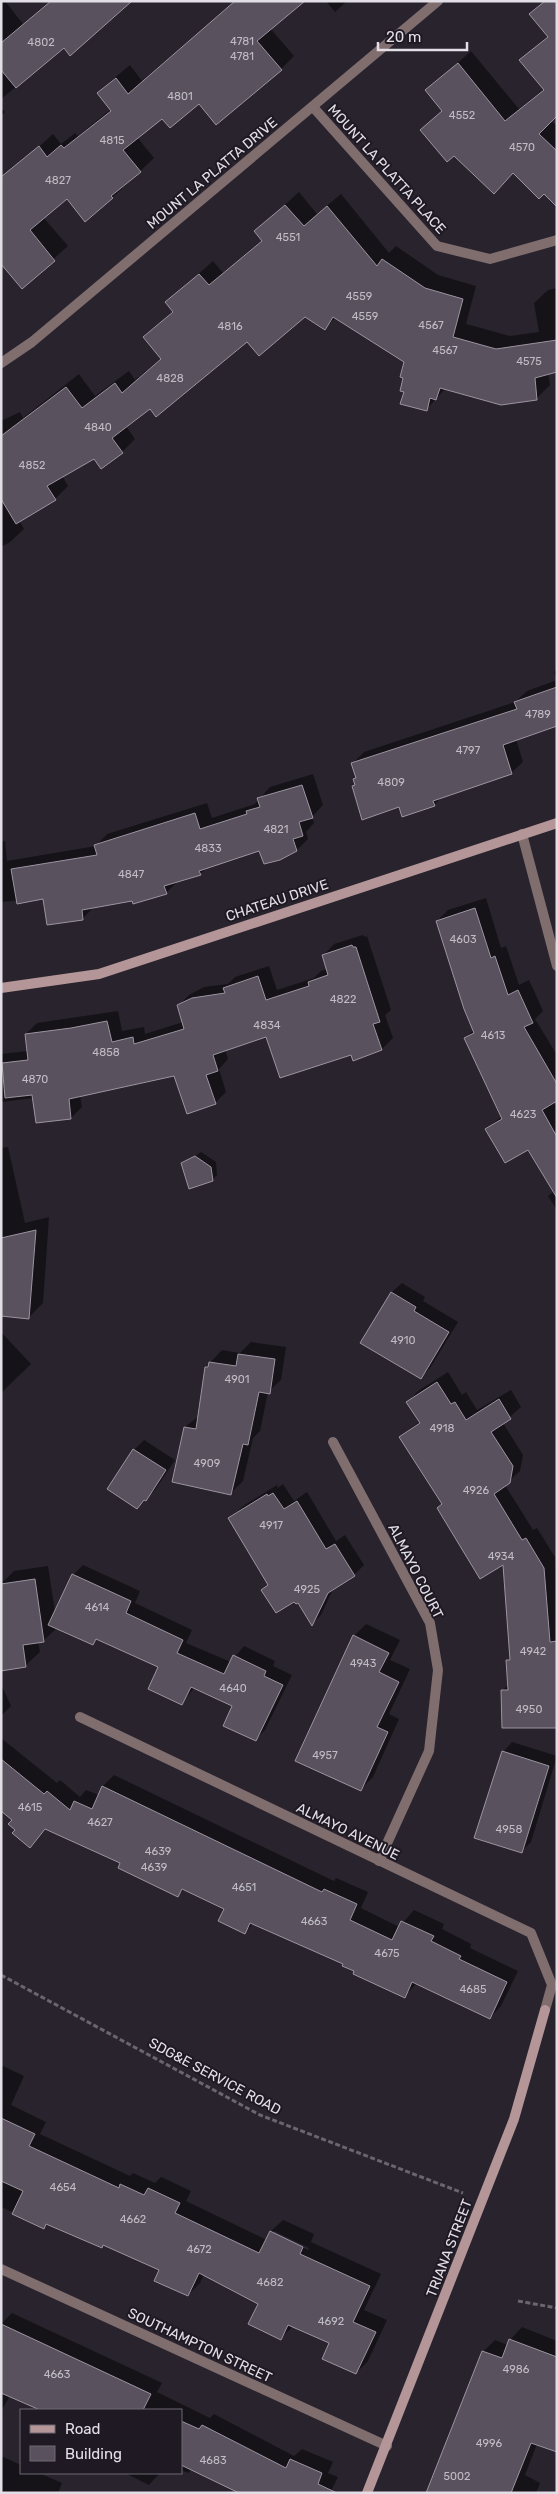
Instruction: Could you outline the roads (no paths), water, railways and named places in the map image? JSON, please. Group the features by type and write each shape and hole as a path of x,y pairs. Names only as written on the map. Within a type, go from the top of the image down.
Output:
{"street":[{"name":"MOUNT LA PLATTA DRIVE","path":"1,363 32,342 438,1"},
{"name":"MOUNT LA PLATTA PLACE","path":"313,107 436,246 490,260 557,240"},
{"name":"CHATEAU DRIVE","path":"1,988 99,974 557,823"},
{"path":"522,834 557,966"},
{"name":"ALMAYO COURT","path":"333,1442 430,1623 438,1670 429,1751 379,1861"},
{"name":"ALMAYO AVENUE","path":"80,1717 531,1933 552,1985 545,2010"},
{"name":"TRIANA STREET","path":"367,2493 514,2119 545,2010"},
{"name":"SOUTHAMPTON STREET","path":"1,2269 387,2446"}]}
